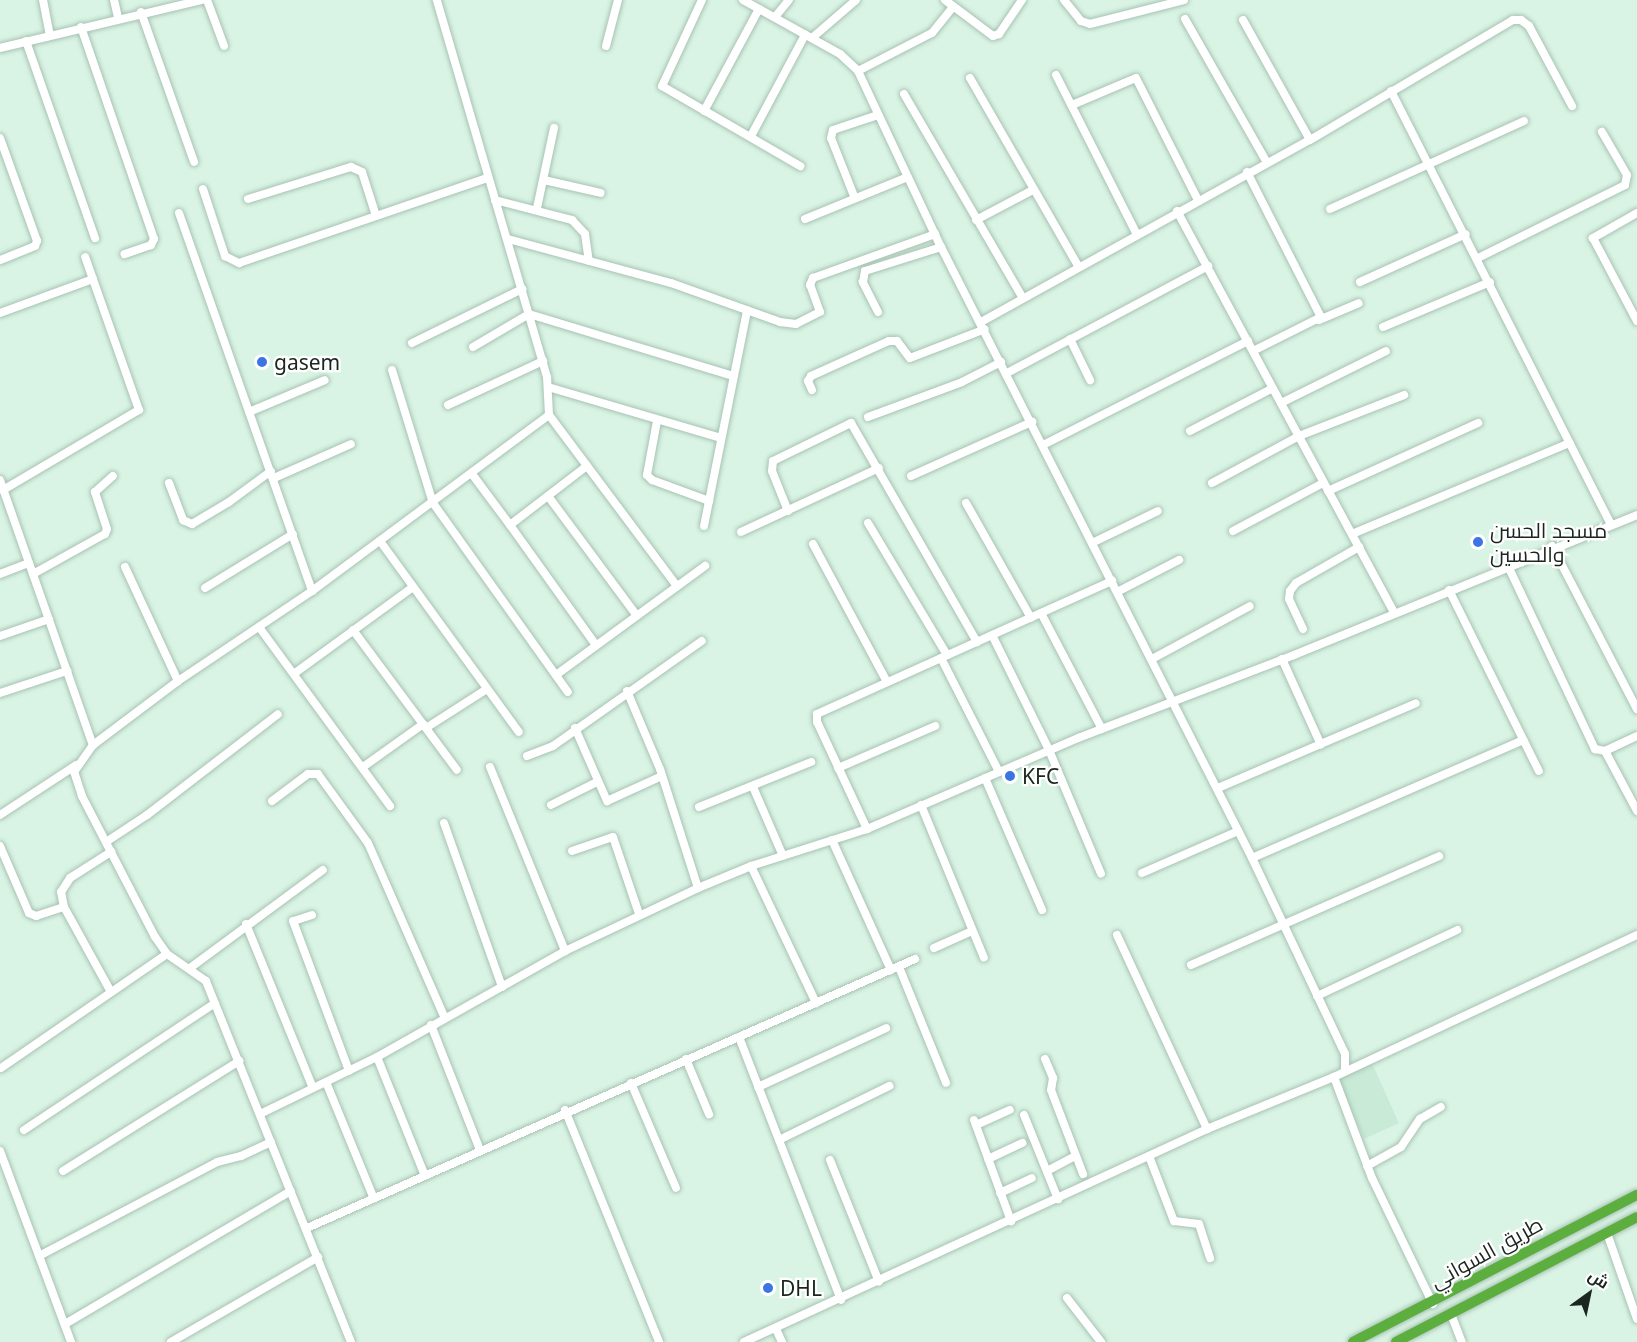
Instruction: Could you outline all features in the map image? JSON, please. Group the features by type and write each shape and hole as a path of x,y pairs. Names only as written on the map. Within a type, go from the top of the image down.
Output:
{"highway":[{"name":"طريق السواني","path":"1353,1342 1433,1304 1637,1195"},
{"name":"طريق السواني","path":"1396,1342 1410,1339 1450,1314 1637,1217"}],"street":[{"path":"43,0 50,35"},
{"path":"114,0 118,17"},
{"path":"0,48 174,2 202,0"},
{"path":"207,0 224,46"},
{"path":"436,0 543,362 548,387 549,415 677,586"},
{"path":"606,46 618,0"},
{"path":"702,0 662,82 664,88 800,166"},
{"path":"743,0 840,54 858,71 941,247 983,325 1218,788 1282,926 1346,1054 1345,1069"},
{"path":"775,17 789,0"},
{"path":"751,136 809,37 856,0"},
{"path":"945,0 993,36 999,34 1022,0"},
{"path":"1064,0 1081,21 1090,24 1184,0"},
{"path":"858,71 932,33 953,7"},
{"path":"704,111 759,9"},
{"path":"141,12 194,162"},
{"path":"1185,19 1266,161"},
{"path":"1244,20 1310,140"},
{"path":"812,390 808,381 811,376 889,341 897,341 910,358 983,325 1022,297 1266,161 1310,140 1505,24 1521,20 1572,106"},
{"path":"81,27 154,239 151,245 125,255"},
{"path":"26,41 95,238"},
{"path":"1056,75 1136,232"},
{"path":"970,78 1078,266"},
{"path":"1072,105 1136,78 1198,200"},
{"path":"1391,91 1466,234 1611,524"},
{"path":"904,94 1022,297"},
{"path":"854,196 831,138 833,130 878,115"},
{"path":"1330,208 1524,121"},
{"path":"537,208 554,128"},
{"path":"1478,258 1625,185 1627,176 1602,132"},
{"path":"0,138 37,241 35,246 0,260"},
{"path":"248,199 351,166 362,172 376,216"},
{"path":"1247,172 1320,311 1317,321"},
{"path":"805,219 854,196 908,177"},
{"path":"202,189 225,256 231,262 488,178"},
{"path":"544,180 601,193"},
{"path":"976,220 1033,190"},
{"path":"495,200 537,208 577,224 585,234 589,261"},
{"path":"1178,211 1394,613"},
{"path":"179,213 312,591"},
{"path":"1636,317 1593,238 1637,213"},
{"path":"508,239 671,283 780,322 796,324 817,316 820,306 810,285 813,278 935,234"},
{"path":"1360,282 1466,234"},
{"path":"878,312 863,282 865,271 941,247"},
{"path":"3,490 139,410 85,257"},
{"path":"1007,373 1208,266"},
{"path":"0,313 93,279"},
{"path":"1383,327 1490,282"},
{"path":"412,343 522,289"},
{"path":"1253,351 1359,303"},
{"path":"704,526 747,310"},
{"path":"473,347 529,314 733,376"},
{"path":"1070,339 1090,380"},
{"path":"1043,445 1248,341"},
{"path":"1281,403 1386,351"},
{"path":"448,405 543,362"},
{"path":"868,417 962,382 1001,362"},
{"path":"392,370 433,503 568,692"},
{"path":"249,412 325,380"},
{"path":"548,387 721,438"},
{"path":"1190,431 1273,387"},
{"path":"1212,483 1299,436 1404,395"},
{"path":"0,815 77,764 93,745 178,681 312,591 549,415"},
{"path":"657,420 647,475 709,501"},
{"path":"911,476 1032,422"},
{"path":"788,511 772,471 773,461 817,437 851,423 879,468 977,642"},
{"path":"1328,491 1478,423"},
{"path":"1352,534 1570,443"},
{"path":"170,483 183,520 192,524 272,474 351,444"},
{"path":"510,525 587,466"},
{"path":"741,532 879,468"},
{"path":"472,474 596,645"},
{"path":"33,574 105,534 107,529 95,492 113,476"},
{"path":"0,480 93,745"},
{"path":"1233,531 1323,483"},
{"path":"548,496 637,615"},
{"path":"966,503 1031,618"},
{"path":"0,514 10,510"},
{"path":"1092,543 1158,510"},
{"path":"260,1114 377,1057 565,951 698,888 751,866 867,829 1049,750 1282,659 1552,546 1611,524 1636,518"},
{"path":"868,523 944,656 999,772"},
{"path":"205,588 293,534"},
{"path":"380,541 519,732"},
{"path":"813,544 886,680"},
{"path":"1552,546 1637,709"},
{"path":"1302,629 1289,599 1290,591 1296,583 1359,547"},
{"path":"1117,592 1179,560"},
{"path":"0,574 29,562"},
{"path":"555,675 705,566"},
{"path":"1508,566 1595,749 1605,751 1637,736"},
{"path":"125,567 178,681"},
{"path":"867,829 817,722 817,714 886,680 1112,581"},
{"path":"295,673 413,587"},
{"path":"1449,590 1539,771"},
{"path":"1152,659 1250,606"},
{"path":"1041,613 1102,729"},
{"path":"0,636 49,619"},
{"path":"259,627 295,673 390,806"},
{"path":"353,630 457,770"},
{"path":"992,635 1049,750 1101,874"},
{"path":"527,756 553,746 574,728 702,641"},
{"path":"1282,659 1320,745"},
{"path":"0,693 67,671"},
{"path":"363,767 424,726 487,689"},
{"path":"627,691 662,776 698,888"},
{"path":"1218,788 1416,703"},
{"path":"106,842 278,714"},
{"path":"838,768 935,726"},
{"path":"574,728 607,801 614,801 662,776"},
{"path":"1252,858 1523,740"},
{"path":"1605,751 1637,811"},
{"path":"699,807 811,762"},
{"path":"77,764 74,778 111,852 167,954 206,981 351,1342"},
{"path":"490,767 565,951"},
{"path":"272,801 308,774 318,774 368,843 445,1018"},
{"path":"985,778 1042,910"},
{"path":"551,805 597,782"},
{"path":"753,787 783,855"},
{"path":"921,805 984,958"},
{"path":"444,824 502,987"},
{"path":"1142,873 1238,831"},
{"path":"572,851 613,837 639,914"},
{"path":"832,840 895,968 946,1083"},
{"path":"0,846 29,913 36,916 64,907"},
{"path":"111,852 62,885 64,907 111,992"},
{"path":"1191,965 1439,856"},
{"path":"751,866 816,1003"},
{"path":"190,968 246,924 323,870"},
{"path":"312,915 293,921 349,1071"},
{"path":"246,924 313,1088"},
{"path":"1317,996 1457,930"},
{"path":"934,948 972,931"},
{"path":"1117,935 1207,1129"},
{"path":"744,1342 841,1300 1207,1129 1334,1077 1345,1069 1637,935"},
{"path":"1,1068 167,954"},
{"path":"307,1228 565,1110 739,1037 915,959"},
{"path":"24,1130 215,1003"},
{"path":"431,1025 480,1150"},
{"path":"758,1087 886,1029"},
{"path":"739,1037 841,1300"},
{"path":"377,1057 425,1176"},
{"path":"686,1059 709,1114"},
{"path":"1045,1059 1053,1078 1051,1090 1083,1174"},
{"path":"63,1171 239,1061"},
{"path":"1334,1077 1367,1166 1433,1304"},
{"path":"326,1082 374,1199"},
{"path":"631,1083 676,1188"},
{"path":"779,1140 889,1086"},
{"path":"1367,1166 1401,1147 1420,1119 1441,1107"},
{"path":"565,1110 659,1342"},
{"path":"1010,1110 975,1123 1011,1221"},
{"path":"1024,1115 1058,1199"},
{"path":"39,1256 210,1165 271,1142"},
{"path":"988,1159 1023,1143"},
{"path":"0,1150 71,1342"},
{"path":"1047,1171 1075,1156"},
{"path":"1149,1156 1174,1221 1199,1224 1210,1258"},
{"path":"830,1160 879,1282"},
{"path":"1000,1193 1032,1178"},
{"path":"64,1324 291,1191"},
{"path":"1607,1233 1637,1319"},
{"path":"171,1342 318,1257"},
{"path":"1067,1298 1101,1342"},
{"path":"1450,1314 1462,1342"},
{"path":"776,1329 782,1342"}],"shaded area":[{"path":"1372,1063 1399,1123 1364,1139 1337,1078"}],"place":[{"name":"gasem","path":"262,362"},
{"name":"مسجد الحسن والحسين","path":"1478,542"},
{"name":"KFC","path":"1010,776"},
{"name":"DHL","path":"768,1288"}]}
